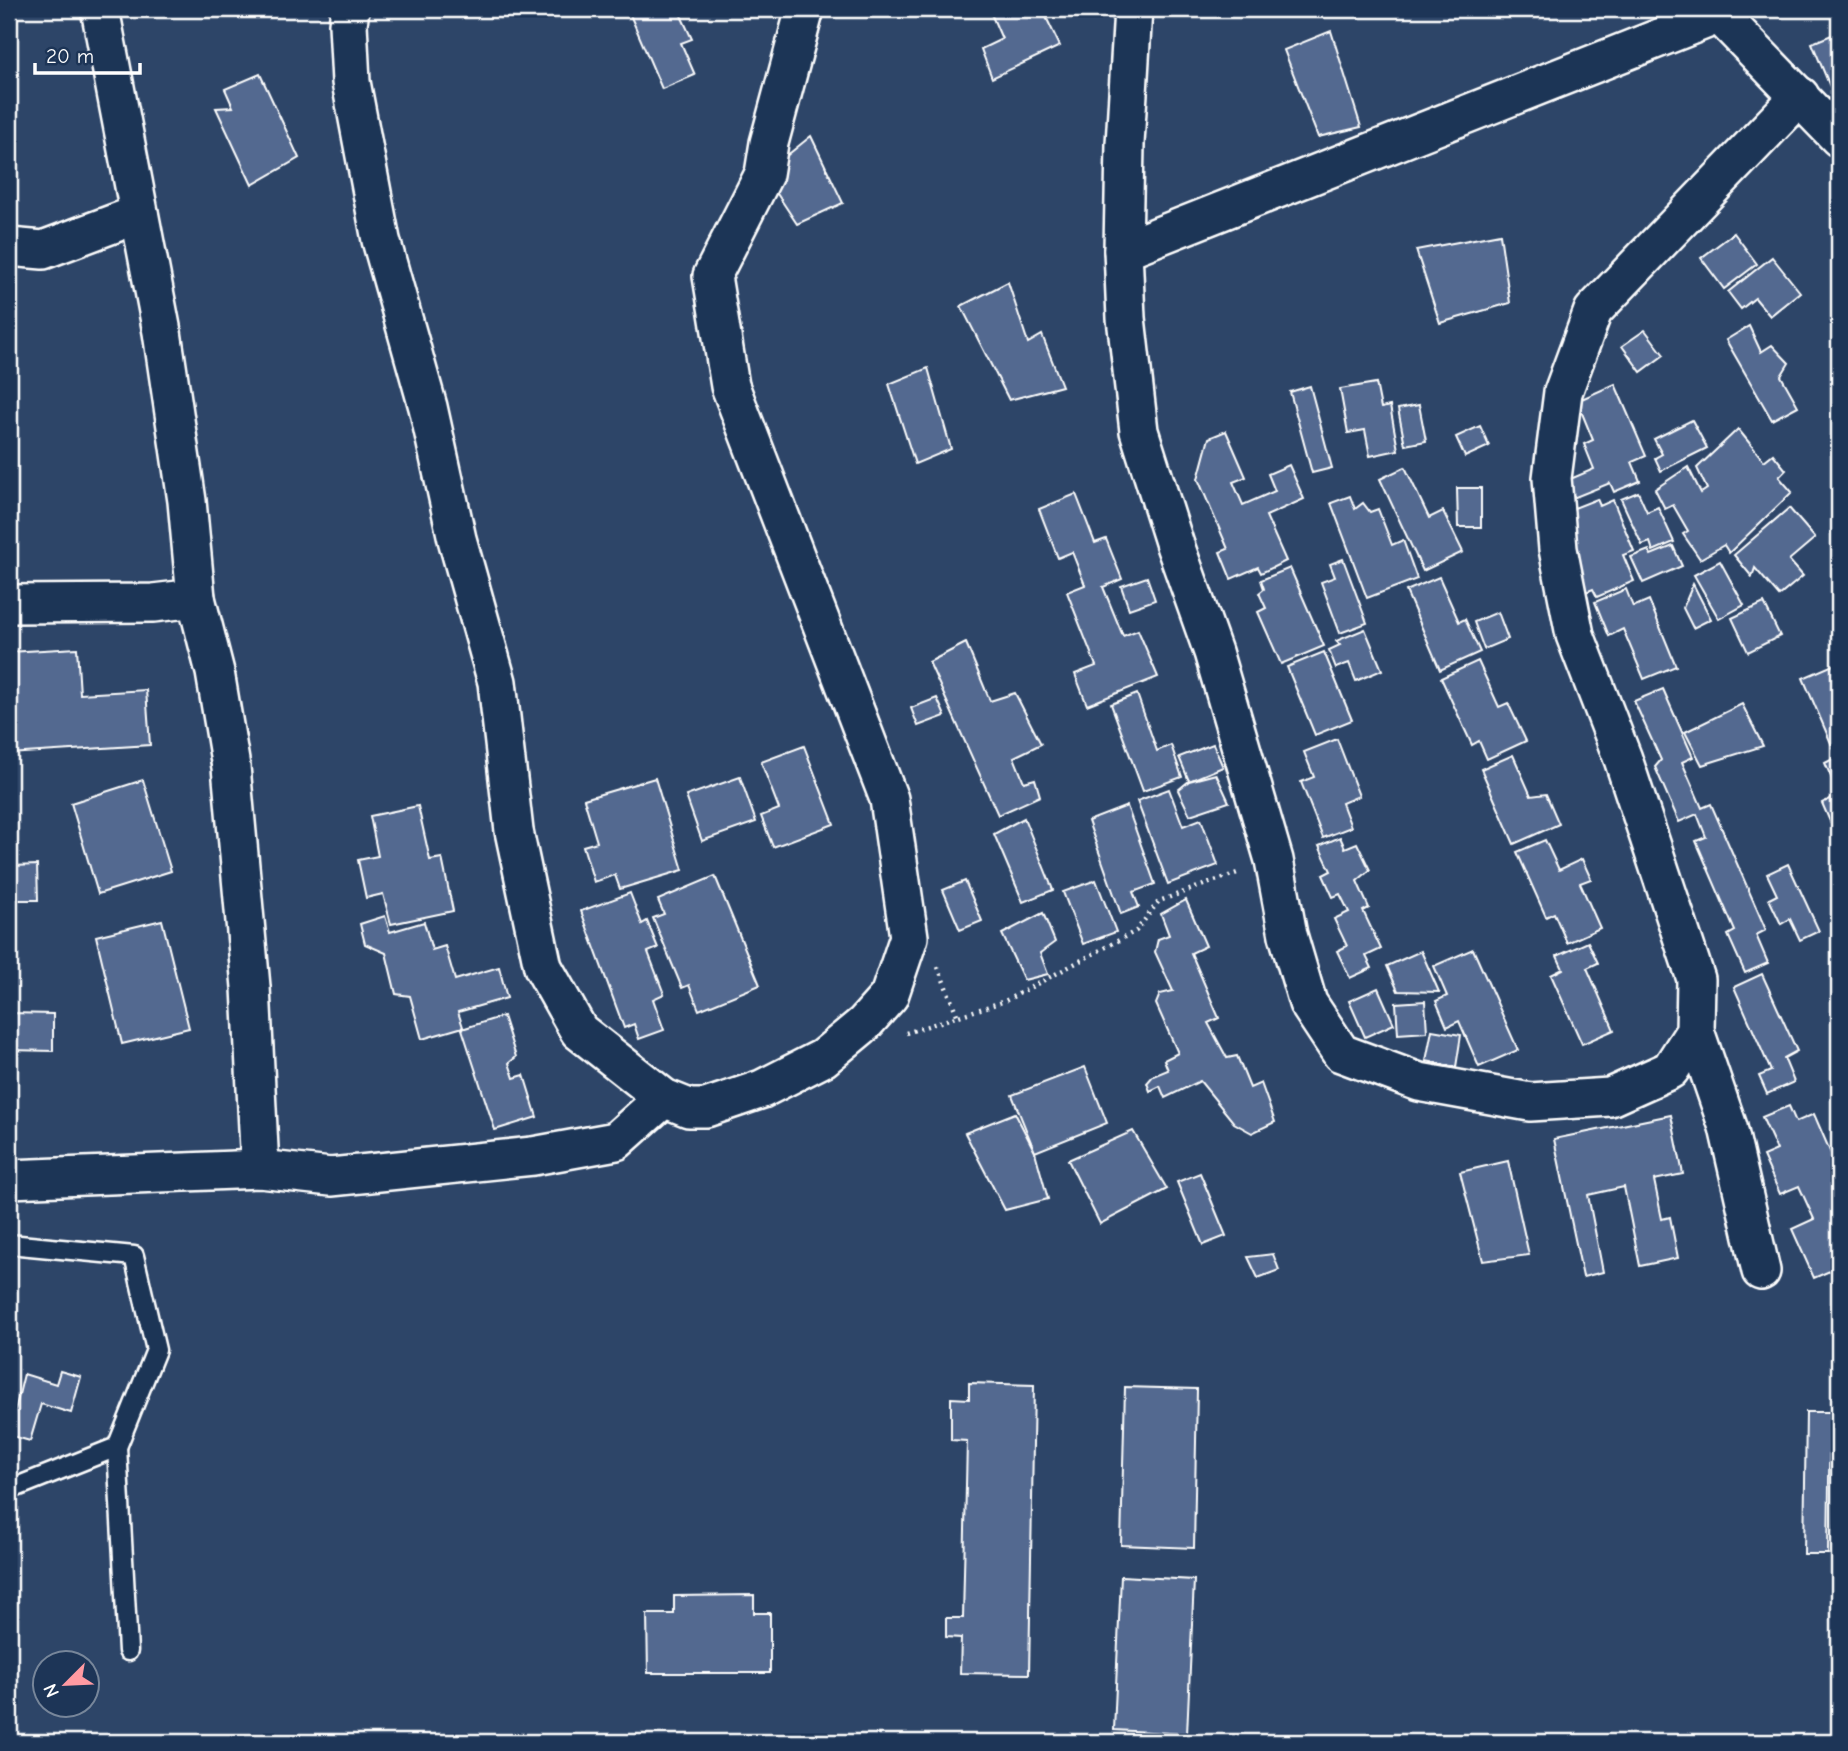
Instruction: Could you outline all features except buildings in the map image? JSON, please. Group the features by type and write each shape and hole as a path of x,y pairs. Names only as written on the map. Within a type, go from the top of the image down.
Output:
{"street":[{"path":"100,9 162,332 187,501 196,598 215,672 231,767 251,987 260,1168"},
{"path":"350,9 348,24 351,82 381,240 428,407 457,539 497,682 514,831 542,967 579,1031 664,1098 689,1108 706,1108 762,1089 823,1058 864,1024 889,996 909,937 889,799 730,386 712,276 764,174 769,143 805,9"},
{"path":"1133,9 1125,144 1123,250 1126,318 1139,430 1175,545 1213,652 1274,860 1288,935 1308,1003 1341,1053 1419,1082 1530,1101 1610,1097 1670,1070 1695,1031"},
{"path":"1123,250 1717,12 1839,138"},
{"path":"1761,1271 1728,1127 1695,1031 1696,979 1623,759 1575,635 1558,549 1552,478 1563,392 1593,311 1800,96"},
{"path":"9,247 43,250 139,214"},
{"path":"9,604 153,603 196,598"},
{"path":"9,1179 260,1168 331,1177 533,1156 616,1141 664,1098"}],"lane":[{"path":"9,1244 135,1256 156,1350 117,1447 128,1651"},
{"path":"9,1490 117,1447"}],"path":[{"path":"897,1035 1005,1001 1136,932 1159,901 1274,860"},
{"path":"909,937 934,957 958,1017"}]}
